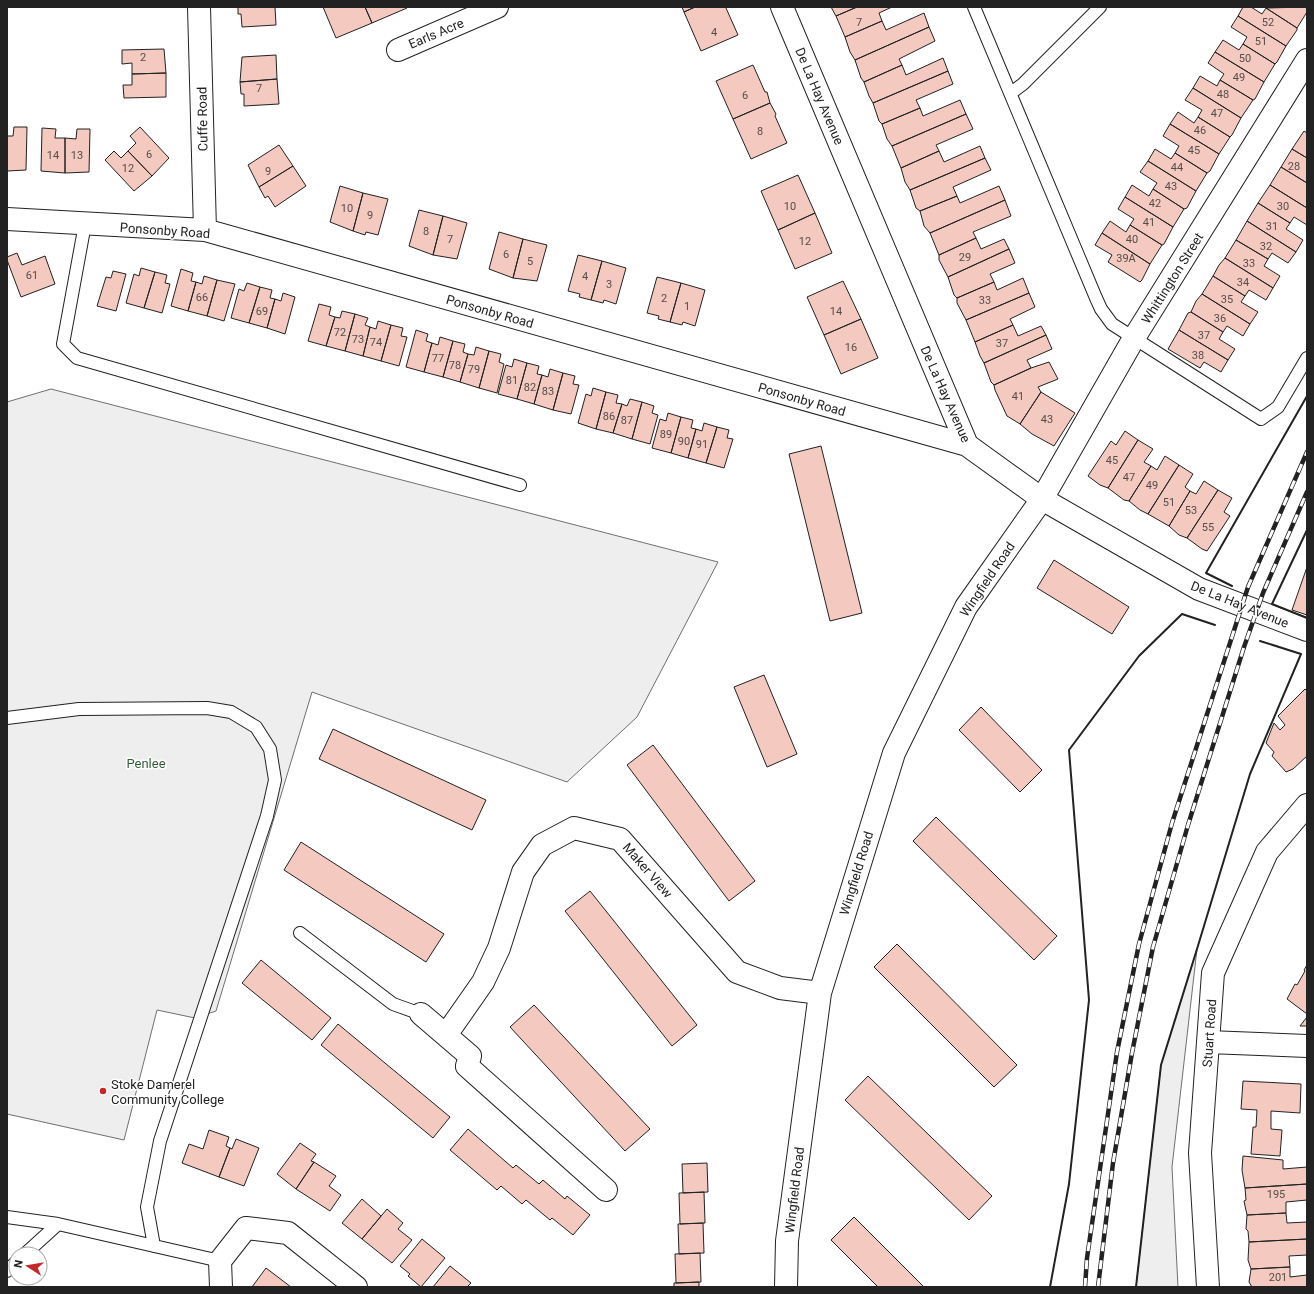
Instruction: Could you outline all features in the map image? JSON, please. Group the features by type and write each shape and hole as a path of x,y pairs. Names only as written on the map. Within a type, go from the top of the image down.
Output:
{"street":[{"name":"Cuffe Road","path":"199,7 205,230"},
{"name":"Earls Acre","path":"398,50 496,7"},
{"name":"De La Hay Avenue","path":"782,7 967,445 1042,499 1199,589 1307,630"},
{"name":"Whittington Street","path":"1042,499 1134,338 1307,60"},
{"name":"Ponsonby Road","path":"7,219 205,230 967,445"},
{"name":"Wingfield Road","path":"786,1287 787,1241 820,993 894,753 966,607 1042,499"},
{"name":"Stuart Road","path":"1208,1287 1200,1153 1213,973 1267,852 1307,804"},
{"name":"Maker View","path":"446,1035 484,982 499,948 523,872 542,845 574,828 620,839 738,972 780,988 820,993"},
{"path":"421,1014 470,1056 466,1066 606,1190"},
{"path":"1208,1042 1307,1046"},
{"path":"221,1287 220,1261 246,1228 288,1233 356,1287"}],"lane":[{"path":"974,7 1101,310 1112,324 1261,419 1278,407 1307,358"},
{"path":"1011,93 1100,7"},
{"path":"85,224 63,344 77,358 520,485"},
{"path":"7,718 79,709 207,708 231,712 256,727 270,749 275,780 267,816 160,1141 147,1207 154,1246"},
{"path":"300,933 393,1004 421,1014"},
{"path":"7,1217 58,1224 220,1261"},
{"path":"34,1246 58,1224"}],"green space":[{"name":"Penlee","path":"51,389 718,562 637,717 567,782 312,692 216,1011 195,1018 157,1010 124,1140 7,1114 7,402"},
{"path":"1197,949 1172,1167 1178,1287 1136,1287 1161,1065"}],"building":[{"path":"238,7 275,7 276,25 242,27 241,14 238,14"},
{"path":"323,7 365,7 372,23 336,38"},
{"path":"365,7 407,7 407,8 372,23"},
{"path":"682,7 695,7 684,12"},
{"path":"695,7 727,7 726,8 738,35 701,51 684,12"},
{"path":"831,7 857,7 836,16"},
{"path":"857,7 892,7 879,13 882,21 845,37 836,16"},
{"path":"1243,7 1251,7 1262,14 1266,8 1297,28 1297,30 1286,46 1238,16"},
{"path":"1266,8 1307,8 1307,12 1297,28"},
{"path":"924,13 929,27 855,60 850,52 845,37 882,21 886,30"},
{"path":"1238,16 1286,46 1275,64 1243,44 1247,37 1231,27"},
{"path":"929,27 935,41 899,59 902,65 864,82 861,78 855,60"},
{"path":"1223,40 1239,50 1243,44 1275,64 1264,82 1215,52"},
{"path":"164,49 166,73 132,74 132,63 122,64 122,50"},
{"path":"1215,52 1264,82 1255,99 1253,100 1220,80 1224,74 1208,63"},
{"path":"276,55 277,79 240,82 242,57"},
{"path":"943,58 948,71 873,103 864,82 902,65 906,75"},
{"path":"753,65 765,92 767,92 770,103 733,119 716,81"},
{"path":"948,71 953,84 916,100 920,108 882,124 879,121 873,103"},
{"path":"166,73 166,97 124,98 123,85 132,85 132,74"},
{"path":"1200,76 1217,86 1220,80 1253,100 1241,118 1193,88"},
{"path":"277,79 279,104 244,106 244,94 241,94 240,82"},
{"path":"1193,88 1241,118 1230,137 1198,117 1202,110 1185,100"},
{"path":"960,100 966,114 892,146 887,139 882,124 920,108 923,116"},
{"path":"770,103 776,114 775,116 787,143 751,159 733,119"},
{"path":"1178,112 1194,123 1198,117 1230,137 1219,154 1170,124"},
{"path":"966,114 973,129 936,145 939,151 901,168 892,146"},
{"path":"1170,124 1219,154 1210,171 1207,173 1175,153 1179,146 1163,136"},
{"path":"14,127 27,127 26,170 7,171 7,136 13,136"},
{"path":"140,127 169,158 152,176 128,151 136,143 130,136"},
{"path":"42,128 56,129 55,138 65,138 65,173 41,171"},
{"path":"77,129 90,129 89,172 65,173 65,138 76,139"},
{"path":"1304,131 1307,133 1307,158 1292,149"},
{"path":"279,145 293,166 259,187 248,165"},
{"path":"980,146 985,158 910,190 905,182 901,168 939,151 944,162"},
{"path":"1155,149 1171,159 1175,153 1207,173 1196,191 1148,161"},
{"path":"1292,149 1307,158 1307,183 1281,167"},
{"path":"114,151 121,158 128,151 152,176 134,191 105,160"},
{"path":"985,158 991,170 953,187 957,196 920,211 916,208 910,190"},
{"path":"1148,161 1196,191 1187,208 1184,209 1153,189 1157,183 1140,172"},
{"path":"293,166 306,186 275,207 268,196 265,198 259,187"},
{"path":"1281,167 1307,183 1307,208 1270,185"},
{"path":"798,175 815,213 778,230 761,191"},
{"path":"1132,185 1149,196 1153,189 1184,209 1173,227 1125,197"},
{"path":"1270,185 1307,208 1307,225 1294,217 1290,223 1258,203"},
{"path":"340,186 363,193 353,231 330,222"},
{"path":"999,186 1005,200 930,233 924,226 920,211 957,196 960,203"},
{"path":"363,193 388,199 378,235 366,232 365,235 353,231"},
{"path":"1125,197 1173,227 1164,244 1162,245 1130,225 1134,219 1118,209"},
{"path":"1005,200 1011,216 973,232 976,238 939,255 930,233"},
{"path":"1258,203 1290,223 1286,229 1303,240 1296,252 1247,221"},
{"path":"419,210 443,216 433,255 409,246"},
{"path":"815,213 832,253 795,269 778,230"},
{"path":"443,216 467,223 457,259 433,255"},
{"path":"1110,221 1126,232 1130,225 1162,245 1150,264 1102,233"},
{"path":"1247,221 1296,252 1288,263 1272,253 1268,259 1236,240"},
{"path":"499,232 523,239 513,278 489,269"},
{"path":"1102,233 1150,264 1140,282 1108,262 1112,255 1095,245"},
{"path":"976,238 981,249 1004,239 1009,249 948,277 939,260 939,255"},
{"path":"523,239 547,245 537,281 513,278"},
{"path":"1236,240 1268,259 1264,266 1280,276 1273,288 1225,258"},
{"path":"1009,249 1015,263 990,274 994,282 957,298 954,295 948,277"},
{"path":"17,253 22,265 45,256 55,284 21,297 7,260 7,257"},
{"path":"578,255 602,261 591,300 579,297 580,294 568,291"},
{"path":"1225,258 1273,288 1266,300 1249,290 1245,296 1213,276"},
{"path":"602,261 626,268 616,304 604,300 603,303 591,300"},
{"path":"141,268 155,272 144,308 126,303 134,274 139,276"},
{"path":"181,269 193,273 191,281 196,282 188,311 171,306"},
{"path":"113,271 126,274 116,311 97,306 106,277 111,278"},
{"path":"155,272 167,275 165,283 170,284 162,313 144,308"},
{"path":"204,276 217,280 207,316 188,311 196,282 202,284"},
{"path":"1213,276 1245,296 1241,302 1258,312 1250,324 1202,294"},
{"path":"657,277 681,283 670,322 658,319 659,316 647,313"},
{"path":"1023,278 1029,293 966,320 957,303 957,298 994,282 997,290"},
{"path":"217,280 235,284 224,321 207,316"},
{"path":"843,281 861,319 824,335 807,297"},
{"path":"247,283 260,287 249,323 231,318 239,289 244,291"},
{"path":"681,283 705,290 695,326 683,322 682,325 670,322"},
{"path":"260,287 272,290 270,298 275,299 267,328 249,323"},
{"path":"283,293 295,297 285,334 267,328 275,299 281,301"},
{"path":"1029,293 1035,307 1010,319 1013,325 975,342 966,320"},
{"path":"1202,294 1250,324 1243,336 1227,326 1223,332 1191,312 1196,301"},
{"path":"319,304 331,307 329,315 335,317 326,346 308,341"},
{"path":"342,311 355,314 345,351 326,346 335,317 340,318"},
{"path":"1191,312 1223,332 1219,339 1235,349 1228,360 1179,330 1188,313"},
{"path":"355,314 368,318 365,325 370,327 363,356 345,351"},
{"path":"861,319 878,358 841,374 824,335"},
{"path":"378,321 391,325 381,361 363,356 370,327 376,329"},
{"path":"391,325 403,328 401,336 407,337 399,366 381,361"},
{"path":"1013,325 1018,336 1041,326 1046,335 984,363 975,342"},
{"path":"416,330 428,334 426,341 432,343 424,372 406,367"},
{"path":"1179,330 1228,360 1221,372 1204,362 1200,368 1168,349"},
{"path":"1046,335 1052,349 1027,360 1031,368 994,385 991,382 984,363"},
{"path":"440,337 453,341 443,377 424,372 432,343 438,345"},
{"path":"453,341 465,344 463,352 468,354 460,382 443,377"},
{"path":"476,347 489,351 479,388 460,382 468,354 474,355"},
{"path":"489,351 501,354 499,362 504,364 497,393 479,388"},
{"path":"514,359 527,363 517,399 498,394 506,365 512,367"},
{"path":"1049,362 1058,379 1038,387 1041,392 1020,424 1007,416 994,385 1031,368"},
{"path":"527,363 539,366 537,374 542,375 534,404 517,399"},
{"path":"550,369 563,373 553,410 534,404 542,375 548,377"},
{"path":"563,373 575,376 573,384 579,385 571,414 553,410"},
{"path":"593,388 606,392 596,429 578,423 586,394 591,396"},
{"path":"606,392 618,395 616,403 622,404 613,433 596,429"},
{"path":"1041,392 1075,413 1054,446 1032,434 1020,424"},
{"path":"630,399 642,402 632,439 613,433 622,404 627,406"},
{"path":"642,402 654,406 652,413 658,415 650,444 632,439"},
{"path":"668,413 681,417 671,453 652,448 660,419 666,421"},
{"path":"681,417 693,420 691,428 696,429 688,458 671,453"},
{"path":"704,423 717,427 706,463 688,458 696,429 702,431"},
{"path":"717,427 729,430 727,438 733,439 724,468 706,463"},
{"path":"1125,431 1138,440 1108,488 1100,485 1088,476 1111,441 1116,445"},
{"path":"1138,440 1153,449 1144,462 1151,466 1129,501 1124,500 1108,488"},
{"path":"821,446 862,613 830,621 789,454"},
{"path":"1165,456 1179,465 1148,514 1140,510 1129,501 1151,466 1157,470"},
{"path":"1179,465 1193,474 1185,487 1190,491 1169,526 1148,514"},
{"path":"1204,481 1218,490 1187,538 1179,535 1169,526 1190,491 1196,494"},
{"path":"1218,490 1232,498 1224,512 1230,516 1207,551 1187,538"},
{"path":"1054,560 1129,607 1112,634 1037,588"},
{"path":"1307,567 1307,615 1292,610"},
{"path":"764,675 797,754 767,767 734,687"},
{"path":"1305,689 1307,691 1307,756 1293,769 1286,772 1272,756 1274,752 1266,743 1274,723 1280,730 1285,725 1278,716"},
{"path":"981,707 1042,770 1020,792 959,730"},
{"path":"333,729 486,800 472,830 319,759"},
{"path":"653,745 755,881 729,901 627,765"},
{"path":"936,817 1057,936 1034,960 913,841"},
{"path":"301,842 444,934 426,962 284,870"},
{"path":"590,891 697,1025 672,1046 565,911"},
{"path":"897,944 1017,1065 994,1087 874,967"},
{"path":"261,960 331,1018 312,1040 242,983"},
{"path":"1307,965 1307,1014 1287,999 1295,984 1297,985"},
{"path":"534,1005 650,1129 625,1151 510,1027"},
{"path":"1307,1017 1307,1026 1300,1026"},
{"path":"338,1024 450,1117 433,1138 321,1045"},
{"path":"868,1076 992,1196 969,1220 845,1100"},
{"path":"1243,1081 1301,1084 1300,1113 1271,1111 1271,1129 1282,1130 1280,1156 1251,1154 1253,1127 1256,1127 1257,1110 1241,1109"},
{"path":"468,1129 513,1168 516,1165 539,1184 543,1180 565,1199 567,1196 590,1215 573,1235 552,1218 550,1220 526,1200 522,1204 501,1186 497,1190 450,1150"},
{"path":"209,1130 229,1137 226,1146 230,1148 219,1177 182,1163 189,1144 203,1149"},
{"path":"236,1139 259,1148 244,1186 219,1177 230,1148 232,1149"},
{"path":"300,1143 316,1154 311,1161 314,1162 296,1189 277,1174"},
{"path":"1243,1156 1283,1160 1283,1169 1307,1167 1307,1184 1245,1188 1242,1170"},
{"path":"314,1162 336,1176 329,1186 341,1195 330,1211 296,1189"},
{"path":"707,1163 708,1192 683,1193 682,1164"},
{"path":"1307,1184 1307,1200 1286,1202 1286,1213 1247,1215 1244,1201 1246,1200 1245,1188"},
{"path":"704,1192 705,1223 680,1224 679,1193"},
{"path":"362,1199 381,1216 362,1239 342,1223"},
{"path":"387,1209 403,1223 398,1229 412,1240 392,1263 362,1239"},
{"path":"1286,1213 1287,1223 1307,1222 1307,1239 1249,1242 1248,1231 1246,1229 1247,1215"},
{"path":"854,1217 924,1287 878,1287 831,1240"},
{"path":"703,1223 704,1253 679,1254 678,1224"},
{"path":"422,1239 445,1258 421,1287 408,1276 410,1274 400,1266"},
{"path":"1307,1239 1307,1255 1289,1256 1290,1267 1251,1269 1248,1260 1249,1242"},
{"path":"700,1253 701,1282 676,1283 675,1254"},
{"path":"450,1266 471,1283 467,1287 433,1287"},
{"path":"1290,1267 1290,1277 1307,1275 1307,1287 1252,1287 1249,1282 1251,1269"},
{"path":"266,1268 291,1287 252,1287"},
{"path":"699,1282 699,1287 674,1287 674,1283"}],"railway":[{"path":"1085,1287 1087,1258 1117,1052 1139,944 1172,823 1248,587 1307,452"},
{"path":"1098,1287 1113,1163 1132,1053 1153,947 1188,825 1244,647 1263,593 1307,492"}],"wall":[{"path":"1232,586 1206,573 1307,396"},
{"path":"1307,530 1272,604 1307,618"},
{"path":"1050,1287 1069,1184 1089,1000 1069,750 1139,656 1182,614 1215,625"},
{"path":"1136,1287 1161,1065 1250,774 1301,654 1260,641"}],"place":[{"name":"Stoke Damerel Community College","path":"103,1091"}]}
